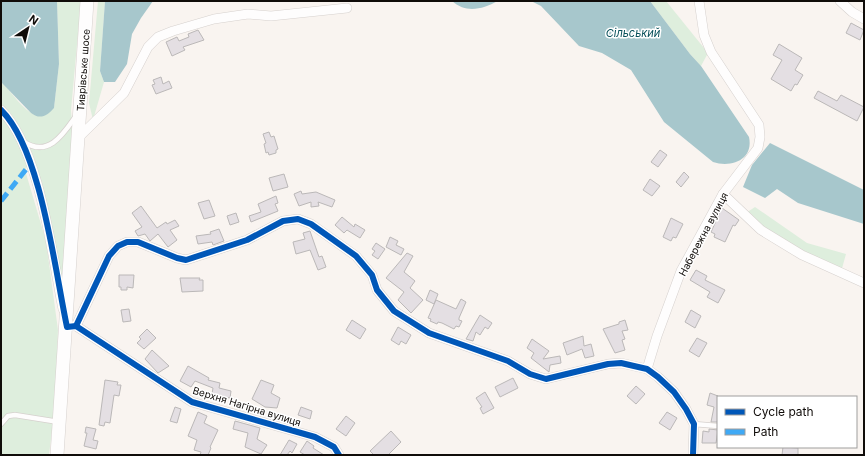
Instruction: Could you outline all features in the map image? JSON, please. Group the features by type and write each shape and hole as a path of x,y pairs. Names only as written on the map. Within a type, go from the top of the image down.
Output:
{"main road":[{"name":"Тиврівське шосе","path":"78,138 87,1"},
{"path":"57,455 71,326 78,138"}],"street":[{"name":"Набережна вулиця","path":"647,369 657,336 682,271 723,194 758,148 760,137 759,124 711,52 704,35 699,1"},
{"path":"840,1 852,12 864,19"},
{"path":"78,138 124,93 148,47 158,37 172,31 214,19 248,14 271,16 348,8"},
{"path":"1,110 11,122 31,163 71,326"},
{"path":"723,194 760,230 802,255 864,283"},
{"path":"71,326 109,256 118,246 126,242 138,242 186,260 247,240 284,221 298,219 311,224 356,256 372,275 378,290 394,311 429,333 508,361 530,374 546,379 608,364 621,363 647,369 674,392 694,424 692,455"},
{"name":"Верхня Нагірна вулиця","path":"71,326 192,402 316,437 334,447 339,455"}],"lane":[{"path":"21,140 36,146 44,146 58,141 80,109"},
{"path":"1,424 8,416 15,415 61,422"},
{"path":"694,424 717,426"}],"green space":[{"path":"57,1 81,1 71,110 73,139 64,282 61,283 30,163 25,170 46,241 58,330 55,406 49,455 1,455 1,82 22,106 37,116 54,108 59,64"},
{"path":"98,1 105,1 100,71 104,82 93,120 89,103"},
{"path":"650,1 666,1 708,53 701,66 690,54"},
{"path":"755,207 807,243 846,254 841,272 817,262 743,215"}],"water":[{"path":"1,1 57,1 59,64 54,108 43,116 40,117 31,113 1,82"},
{"path":"105,1 153,1 132,34 127,64 115,82 104,82 100,71"},
{"path":"452,1 498,1 480,8 469,9 463,8"},
{"name":"Сільський","path":"531,1 650,1 690,54 701,66 749,137 750,145 745,157 734,163 720,164 713,162 664,122 631,70 602,53 579,46 541,6"},
{"path":"770,143 864,190 864,224 798,203 777,189 765,198 743,187 752,165"}],"building":[{"path":"851,23 864,30 860,40 846,33"},
{"path":"198,30 204,40 183,47 185,50 172,56 166,42 177,37 179,41 189,37 188,34"},
{"path":"779,44 802,58 795,70 803,75 791,91 771,79 782,60 773,55"},
{"path":"161,77 163,84 169,81 172,88 156,94 152,85 155,84 153,80"},
{"path":"818,91 837,101 841,95 864,107 857,121 814,98"},
{"path":"269,132 271,137 274,136 278,149 276,150 276,153 269,155 268,152 266,153 264,144 266,143 263,134"},
{"path":"660,150 667,155 658,167 651,162"},
{"path":"684,172 689,177 681,187 676,182"},
{"path":"284,174 288,187 273,191 269,178"},
{"path":"650,179 660,186 652,196 643,190"},
{"path":"301,191 302,194 316,192 335,200 332,207 318,202 319,206 311,207 311,202 299,206 294,194"},
{"path":"276,196 278,203 275,204 278,211 251,222 249,216 261,212 258,204"},
{"path":"209,200 215,216 204,219 198,203"},
{"path":"141,206 157,228 166,222 167,224 175,220 179,226 170,230 177,240 168,247 158,234 150,241 145,234 138,236 135,231 142,227 132,213"},
{"path":"722,208 739,220 735,226 733,225 725,242 714,237 715,234 711,232"},
{"path":"236,213 239,222 230,225 227,216"},
{"path":"342,217 354,227 355,224 365,230 360,238 347,230 344,233 335,225"},
{"path":"671,218 683,224 676,238 673,237 671,241 663,237"},
{"path":"219,229 224,241 213,245 212,242 198,244 196,236 211,234 210,232"},
{"path":"310,231 319,257 322,256 326,267 318,270 310,250 296,254 293,242 305,239 303,233"},
{"path":"390,237 398,241 396,245 404,249 401,255 386,247"},
{"path":"376,243 385,249 378,259 372,255 375,251 372,249"},
{"path":"407,253 413,256 404,272 415,281 410,288 423,300 411,313 398,300 404,292 386,278"},
{"path":"696,270 707,276 705,280 725,290 718,303 707,297 710,292 690,280"},
{"path":"119,275 134,275 133,288 127,287 127,290 121,290 121,287 119,287"},
{"path":"180,278 200,278 199,280 203,280 203,291 182,292"},
{"path":"430,290 438,294 434,304 426,300"},
{"path":"461,299 466,302 459,318 459,320 462,321 459,327 456,326 454,329 442,323 438,322 437,324 430,321 431,319 428,318 436,300 456,309"},
{"path":"129,309 131,321 123,322 121,310"},
{"path":"691,310 701,316 695,328 685,322"},
{"path":"480,315 492,323 488,329 485,327 480,335 476,332 473,341 466,339"},
{"path":"352,320 366,329 360,339 346,330"},
{"path":"625,320 628,330 622,331 625,339 622,340 625,350 615,353 603,329 619,324 619,322"},
{"path":"398,327 411,335 406,344 401,341 399,345 391,340"},
{"path":"147,329 156,338 144,349 137,343 141,339 139,337"},
{"path":"583,336 584,346 591,344 594,356 585,358 582,349 567,355 563,343"},
{"path":"697,338 707,343 699,357 689,351"},
{"path":"532,339 549,351 543,359 560,356 561,363 550,365 549,372 531,358 534,353 527,348"},
{"path":"152,350 169,366 158,373 145,359"},
{"path":"188,366 209,378 208,380 220,383 219,388 231,391 230,398 212,394 213,388 195,381 191,387 180,381"},
{"path":"513,378 518,388 500,397 495,387"},
{"path":"105,380 118,382 117,385 121,385 119,396 114,395 110,423 105,422 104,426 99,425"},
{"path":"261,380 274,385 271,393 280,398 277,408 265,407 252,399"},
{"path":"636,386 645,394 636,404 627,396"},
{"path":"485,392 494,408 483,414 480,408 482,407 476,398"},
{"path":"710,393 718,396 717,422 711,422 714,407 707,405"},
{"path":"175,407 181,409 177,423 170,421"},
{"path":"301,407 312,411 310,419 298,415"},
{"path":"198,412 207,416 204,423 218,430 208,455 200,455 201,452 194,450 197,440 188,436"},
{"path":"667,412 677,418 670,430 659,423"},
{"path":"346,416 355,423 346,436 336,429"},
{"path":"235,421 260,428 257,439 267,445 261,454 245,447 248,433 233,429"},
{"path":"86,427 96,429 93,440 98,441 96,449 84,446 87,433 85,433"},
{"path":"709,429 717,430 716,443 702,443 703,431 709,432"},
{"path":"391,431 401,442 388,455 374,455 370,451"},
{"path":"289,440 297,444 292,453 290,451 287,455 280,455"},
{"path":"307,441 314,446 313,448 324,455 305,455 300,452"},
{"path":"783,448 798,448 798,455 782,455"}],"marked path":[{"path":"1,201 31,163"}],"cycle path":[{"path":"1,110 15,128 26,152 36,181 51,244 67,327 76,326 192,402 315,437 334,447 339,455"},
{"path":"76,326 109,256 118,246 127,242 138,242 177,258 186,260 247,240 283,221 298,219 311,224 356,256 372,275 377,290 394,311 429,333 508,361 530,374 546,379 608,364 621,363 647,369 674,392 686,409 694,424 693,455"}]}
